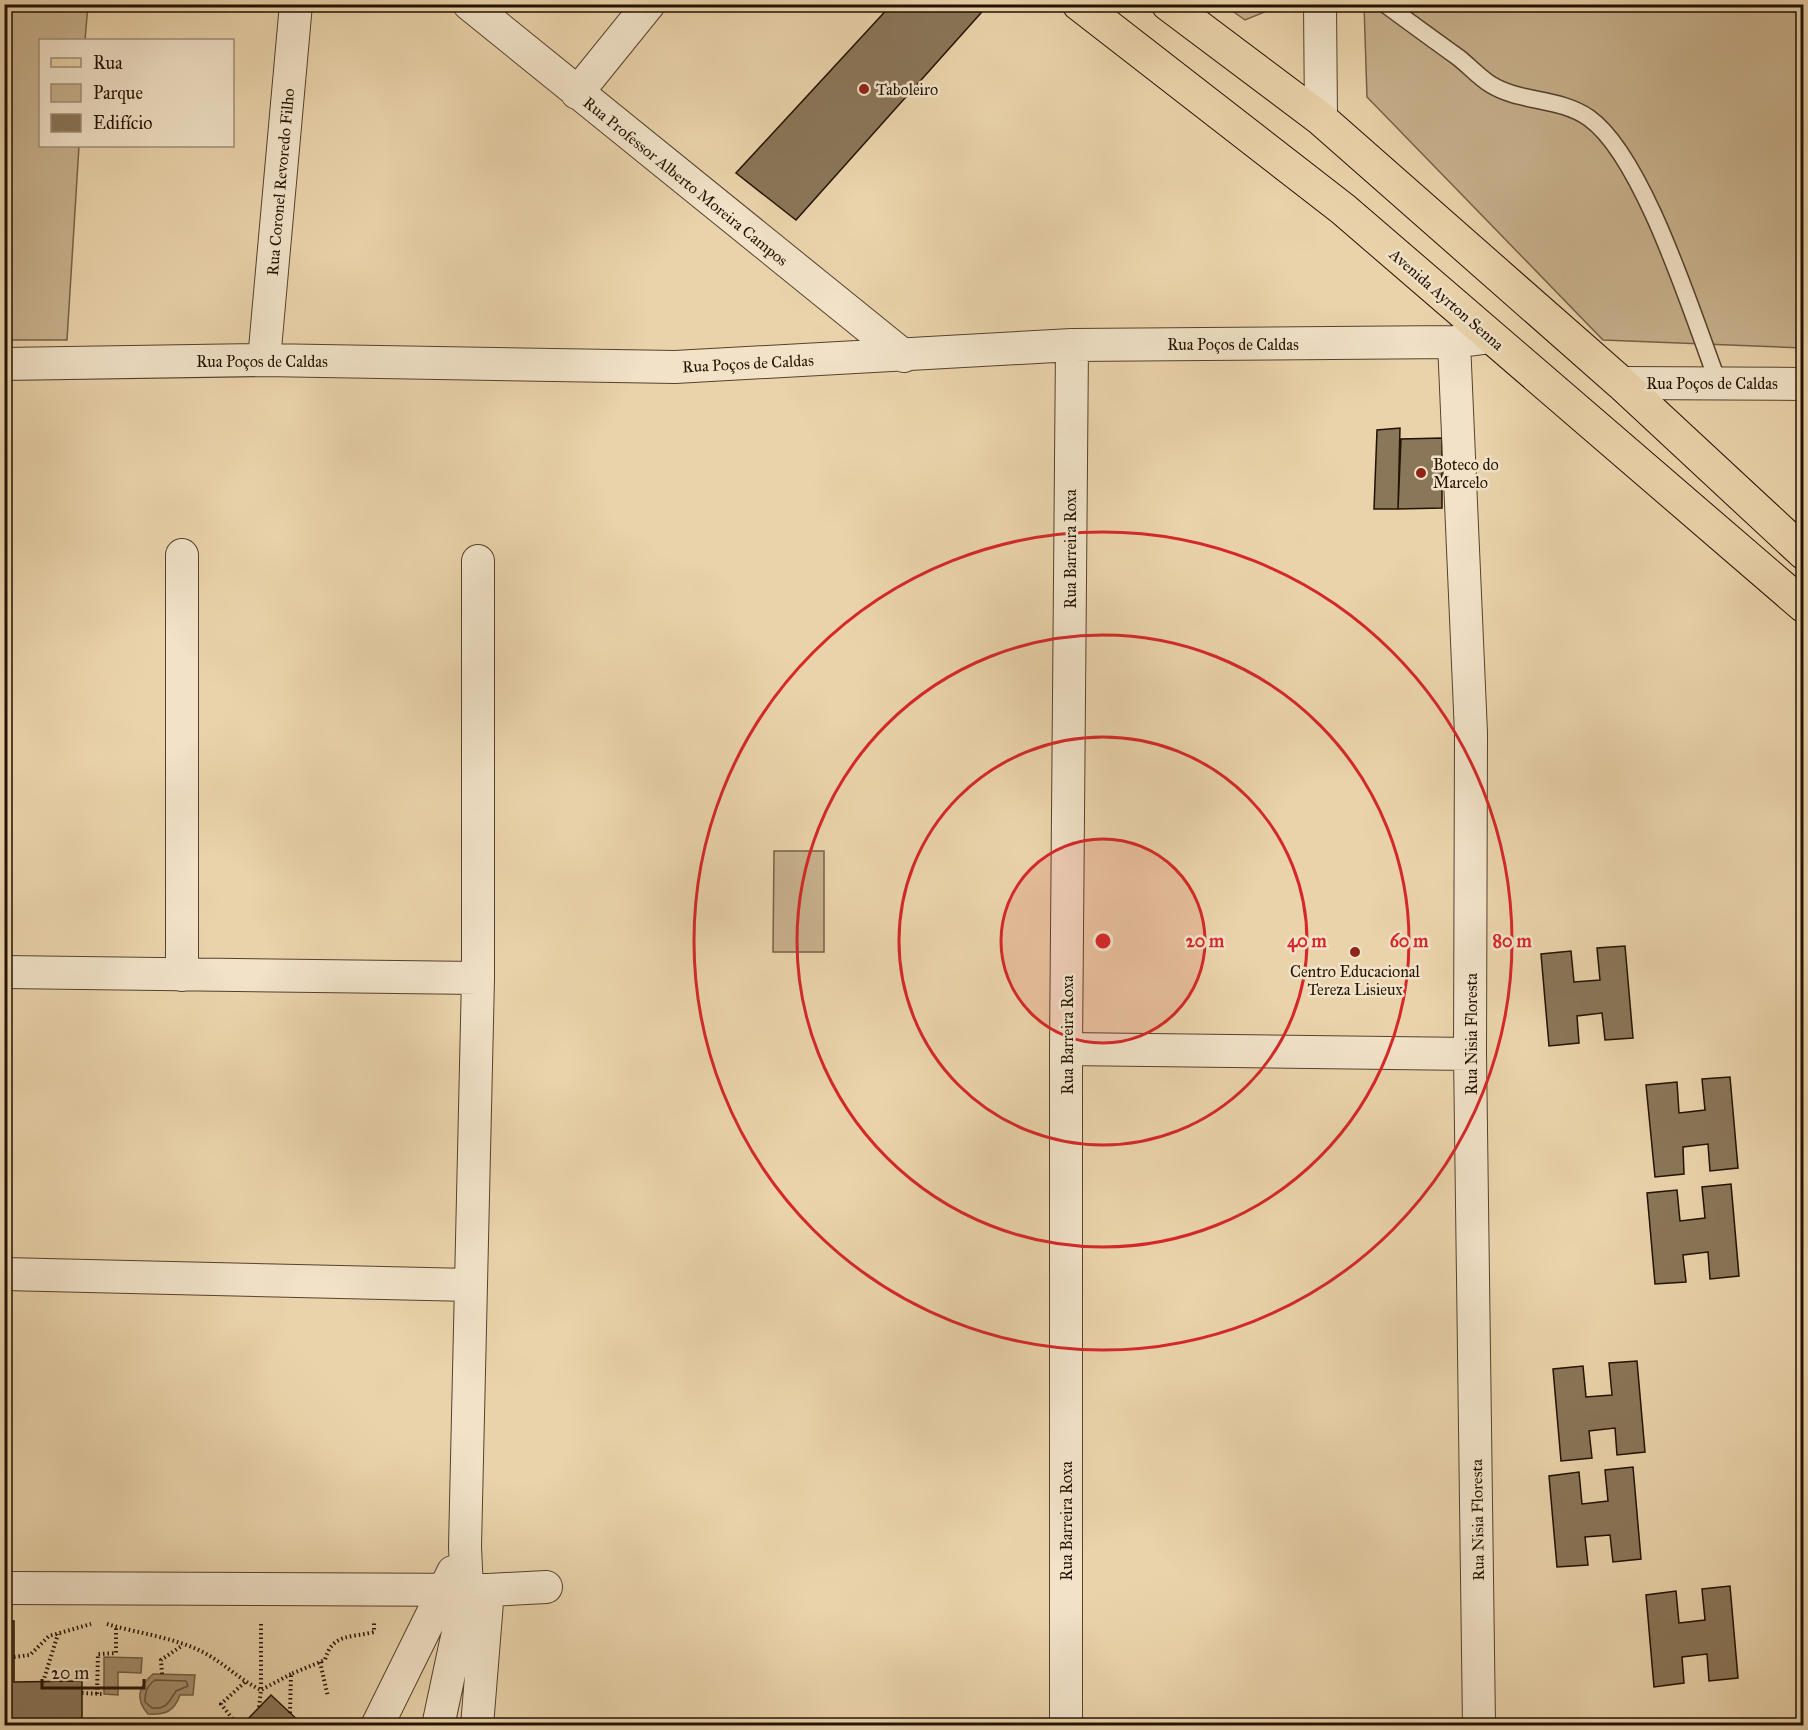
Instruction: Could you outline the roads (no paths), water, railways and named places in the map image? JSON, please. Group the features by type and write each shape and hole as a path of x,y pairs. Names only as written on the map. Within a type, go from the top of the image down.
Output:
{"main road":[{"name":"Avenida Ayrton Senna","path":"1079,4 1343,209 1803,606"},
{"path":"1168,4 1321,119 1621,383 1803,553"}],"street":[{"name":"Rua Coronel Revoredo Filho","path":"264,360 296,4"},
{"name":"Rua Professor Alberto Moreira Campos","path":"469,4 576,93 904,356"},
{"path":"576,93 649,4"},
{"path":"1320,4 1321,119"},
{"name":"Rua Poços de Caldas","path":"4,364 264,360 675,367 1072,345 1454,342 1491,337"},
{"name":"Rua Nisia Floresta","path":"1454,342 1471,734 1470,1054 1479,1725"},
{"name":"Rua Barreira Roxa","path":"1066,1725 1066,1049 1072,345"},
{"name":"Rua Poços de Caldas","path":"1621,383 1803,384"},
{"path":"182,555 182,975"},
{"path":"477,1725 465,1547 478,978 478,561"},
{"path":"4,972 478,978"},
{"path":"1066,1049 1470,1054"},
{"path":"4,1274 470,1285"},
{"path":"4,1588 467,1590 546,1587"},
{"path":"377,1725 467,1590"},
{"path":"438,1725 467,1590"}],"lane":[{"path":"1385,4 1491,85 1525,97 1560,103 1590,118 1613,143 1642,191 1664,240 1718,382"}],"water":[{"path":"104,1657 142,1658 141,1673 118,1672 118,1695 104,1694"},
{"path":"153,1674 195,1675 193,1695 180,1695 172,1709 159,1714 148,1714 141,1703 140,1693 141,1688"}],"place":[{"name":"Taboleiro","path":"864,89"},
{"name":"Boteco do Marcelo","path":"1421,473"},
{"name":"Centro Educacional Tereza Lisieux","path":"1355,952"}]}
